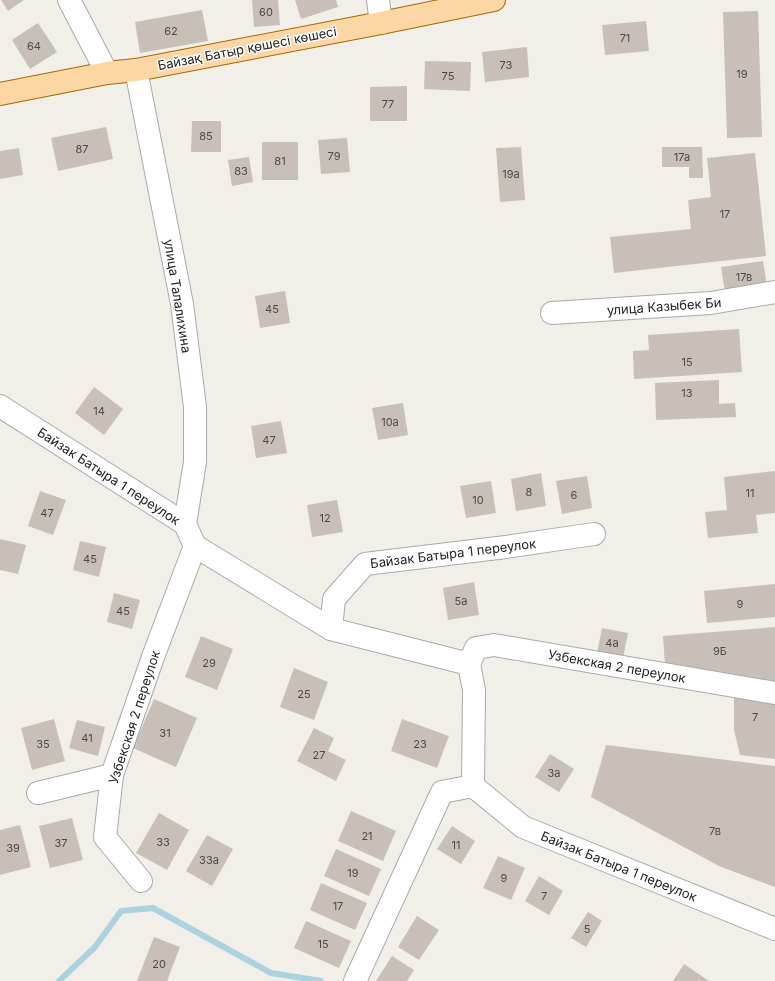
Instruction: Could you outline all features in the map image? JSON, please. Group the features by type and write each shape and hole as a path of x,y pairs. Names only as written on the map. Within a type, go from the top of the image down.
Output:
{"main road":[{"name":"Байзақ Батыр қөшесі көшесі","path":"0,94 107,73 136,70 494,0"}],"street":[{"path":"69,0 107,73"},
{"path":"378,0 381,23"},
{"name":"улица Талалихина","path":"136,70 182,304 195,407 195,462 185,524"},
{"name":"улица Казыбек Би","path":"552,313 711,304 775,292"},
{"name":"Байзак Батыра 1 переулок","path":"0,406 185,524 195,546"},
{"name":"Байзак Батыра 1 переулок","path":"331,629 334,599 365,564 506,547 594,534"},
{"path":"195,546 331,629 469,664 474,690 473,786 442,792 355,981"},
{"name":"Узбекская 2 переулок","path":"140,881 105,837 112,775 153,657 195,546"},
{"name":"Узбекская 2 переулок","path":"469,664 476,648 494,645 775,693"},
{"path":"38,792 112,775"},
{"name":"Байзак Батыра 1 переулок","path":"473,786 523,827 775,929"}],"building":[{"path":"1,0 24,0 8,11"},
{"path":"252,0 278,0 280,25 254,27"},
{"path":"295,0 336,0 338,7 301,19"},
{"path":"202,10 208,41 140,53 135,22"},
{"path":"758,11 762,137 727,138 723,12"},
{"path":"646,21 649,51 605,55 602,25"},
{"path":"38,23 57,52 30,69 12,40"},
{"path":"527,47 529,77 485,82 482,52"},
{"path":"425,61 471,62 470,91 424,89"},
{"path":"407,86 407,121 370,121 370,87"},
{"path":"192,121 221,121 221,152 191,152"},
{"path":"106,127 113,159 58,171 51,138"},
{"path":"347,138 350,172 321,174 318,140"},
{"path":"262,142 298,142 298,180 262,180"},
{"path":"521,147 525,200 500,202 496,148"},
{"path":"662,147 702,147 703,178 689,178 689,167 662,167"},
{"path":"19,148 23,175 0,179 0,151"},
{"path":"755,153 766,256 614,273 610,237 691,229 688,200 711,197 707,158"},
{"path":"249,157 253,182 232,186 228,160"},
{"path":"763,261 767,286 725,292 721,267"},
{"path":"285,291 290,323 260,328 255,296"},
{"path":"739,329 742,372 634,379 633,351 649,350 648,335"},
{"path":"719,380 719,404 735,403 736,417 656,420 655,383"},
{"path":"94,387 123,409 104,435 75,413"},
{"path":"403,403 408,435 378,440 372,408"},
{"path":"281,421 287,453 256,458 251,426"},
{"path":"775,471 775,513 756,515 758,533 708,538 705,512 727,510 724,477"},
{"path":"541,473 546,506 516,511 511,479"},
{"path":"587,476 592,508 562,514 556,481"},
{"path":"491,481 496,513 466,518 460,486"},
{"path":"40,491 66,500 53,535 28,526"},
{"path":"337,500 343,532 312,537 307,505"},
{"path":"0,539 26,545 18,574 0,570"},
{"path":"80,541 106,547 99,577 73,570"},
{"path":"474,582 479,615 448,620 443,588"},
{"path":"775,584 775,617 707,623 704,591"},
{"path":"114,593 140,600 132,629 107,622"},
{"path":"775,627 775,684 665,666 663,636"},
{"path":"602,628 628,633 623,658 597,653"},
{"path":"201,636 233,649 217,690 185,677"},
{"path":"294,668 328,682 314,720 280,707"},
{"path":"734,696 775,704 775,759 740,755 734,730"},
{"path":"154,699 197,718 176,767 133,748"},
{"path":"54,719 65,761 32,770 21,728"},
{"path":"402,719 449,736 437,768 391,751"},
{"path":"77,720 105,727 98,756 69,748"},
{"path":"314,728 334,738 328,751 346,760 336,781 297,761"},
{"path":"606,745 775,766 775,887 719,866 591,797"},
{"path":"550,754 574,769 559,792 535,777"},
{"path":"351,811 396,831 383,861 338,841"},
{"path":"159,813 189,830 167,870 136,853"},
{"path":"72,818 83,860 50,868 39,826"},
{"path":"20,825 31,867 0,875 0,830"},
{"path":"452,826 475,841 461,864 437,849"},
{"path":"207,835 233,849 212,886 186,871"},
{"path":"336,849 381,869 369,896 324,876"},
{"path":"498,856 525,868 511,900 483,888"},
{"path":"539,876 563,891 549,915 525,901"},
{"path":"321,883 367,903 355,930 310,910"},
{"path":"588,912 602,921 586,947 571,938"},
{"path":"417,916 439,930 419,960 398,947"},
{"path":"306,921 351,941 339,968 294,948"},
{"path":"154,937 180,947 167,981 137,981"},
{"path":"392,956 414,970 407,981 376,981"},
{"path":"684,964 709,981 673,981"}],"waterway":[{"path":"59,981 95,947 121,911 153,908 271,973 321,981"}]}
